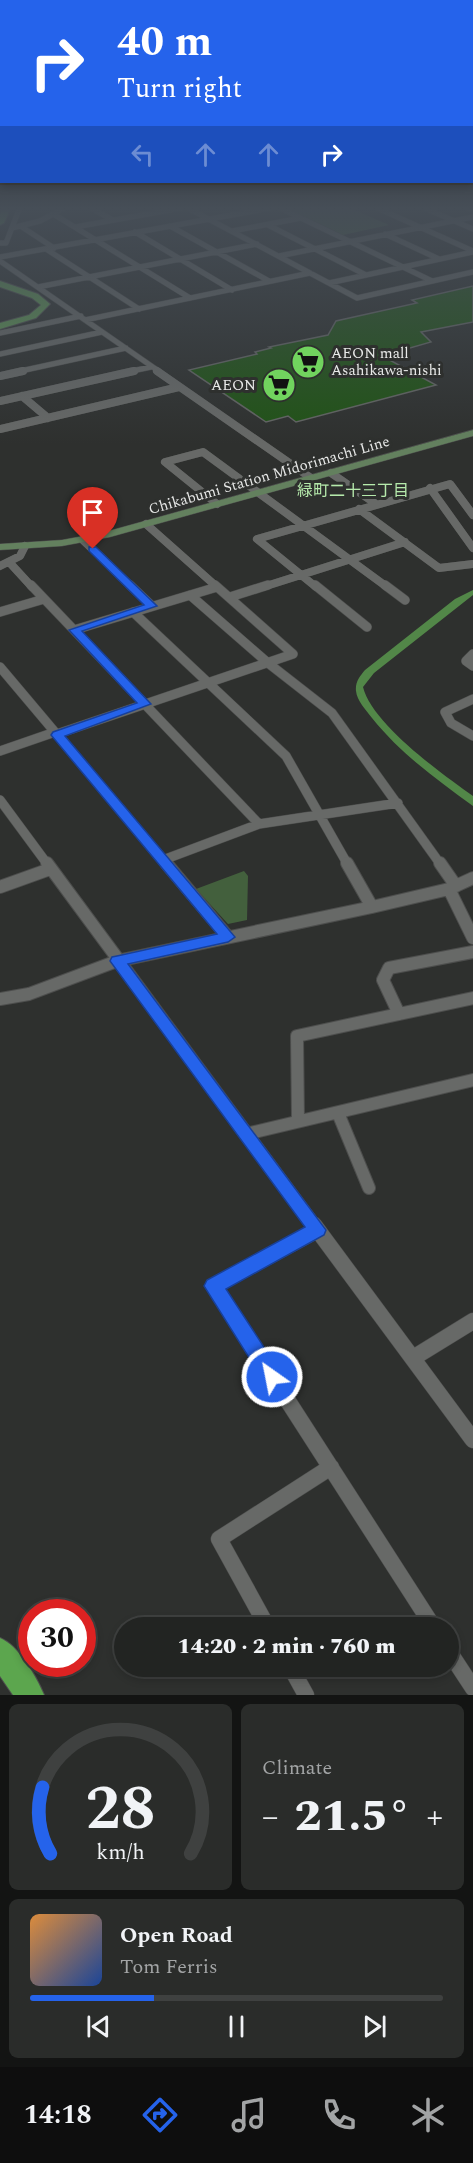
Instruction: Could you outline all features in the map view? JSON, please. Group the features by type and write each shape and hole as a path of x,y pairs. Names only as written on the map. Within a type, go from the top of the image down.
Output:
{"highway":[{"path":"0,1652 30,1695"}],"main road":[{"path":"0,326 31,317 45,308 46,304 43,300 6,286"},
{"path":"0,318 17,317 38,307 38,302 21,291"},
{"name":"Chikabumi Station Midorimachi Line","path":"0,547 83,540 473,433"}],"street":[{"path":"38,287 43,286"},
{"path":"104,286 139,309"},
{"path":"170,286 190,298"},
{"path":"225,286 232,290"},
{"path":"0,333 139,309 248,286"},
{"path":"335,286 357,298 409,286"},
{"path":"38,287 311,478"},
{"path":"0,354 102,332"},
{"path":"0,376 126,348"},
{"path":"0,401 151,367"},
{"path":"0,429 179,387"},
{"path":"22,396 48,418"},
{"path":"218,504 165,462 203,452 405,600"},
{"path":"331,473 376,504"},
{"path":"368,627 257,539 450,484 473,514"},
{"path":"430,488 473,548"},
{"path":"359,509 439,568 473,564"},
{"path":"0,751 293,654 146,524"},
{"path":"83,540 152,606"},
{"path":"230,597 405,542"},
{"path":"25,546 20,556 5,564 44,599 259,824"},
{"path":"74,630 217,587"},
{"path":"190,595 268,663 332,713 398,803 453,887 473,938"},
{"path":"0,612 44,599"},
{"path":"133,612 286,756 372,907"},
{"path":"473,654 466,661 473,666"},
{"path":"0,667 228,937"},
{"path":"473,699 446,712 451,723 473,736"},
{"path":"0,800 473,1440"},
{"path":"163,860 259,824 398,803"},
{"path":"0,887 50,869"},
{"path":"0,999 29,994 117,961 372,907 453,887 473,878"},
{"path":"399,1014 383,980 389,968 473,952"},
{"path":"298,1121 297,1036 473,998"},
{"path":"246,1134 473,1080"},
{"path":"338,1113 369,1188"},
{"path":"317,1230 214,1286 427,1617"},
{"path":"412,1358 473,1321"},
{"path":"262,1617 219,1539 331,1467"},
{"path":"459,1667 473,1688"},
{"path":"296,1677 306,1695"}],"shaded area":[{"path":"473,590 473,595 374,673 363,687 380,717 427,762 473,796 473,806 432,776 383,731 362,705 356,688 358,679 365,670 455,599"},
{"path":"244,871 248,876 247,920 228,924 196,889"}],"building":[{"name":"AEON mall Asahikawa-nishi","path":"473,286 473,322 421,332 431,342 382,356 436,385 296,422 288,416 266,422 189,370 257,354 255,352 271,348 269,347 328,335 336,321 417,303 412,300"}],"place":[{"name":"AEON mall Asahikawa-nishi","path":"308,362"},
{"name":"AEON","path":"279,385"}],"district":[{"name":"緑町二十三丁目","path":"353,490"}],"route":[{"path":"93,549 152,606 74,630 145,704 57,735 228,937 117,961 317,1230 214,1286 272,1377"}]}
